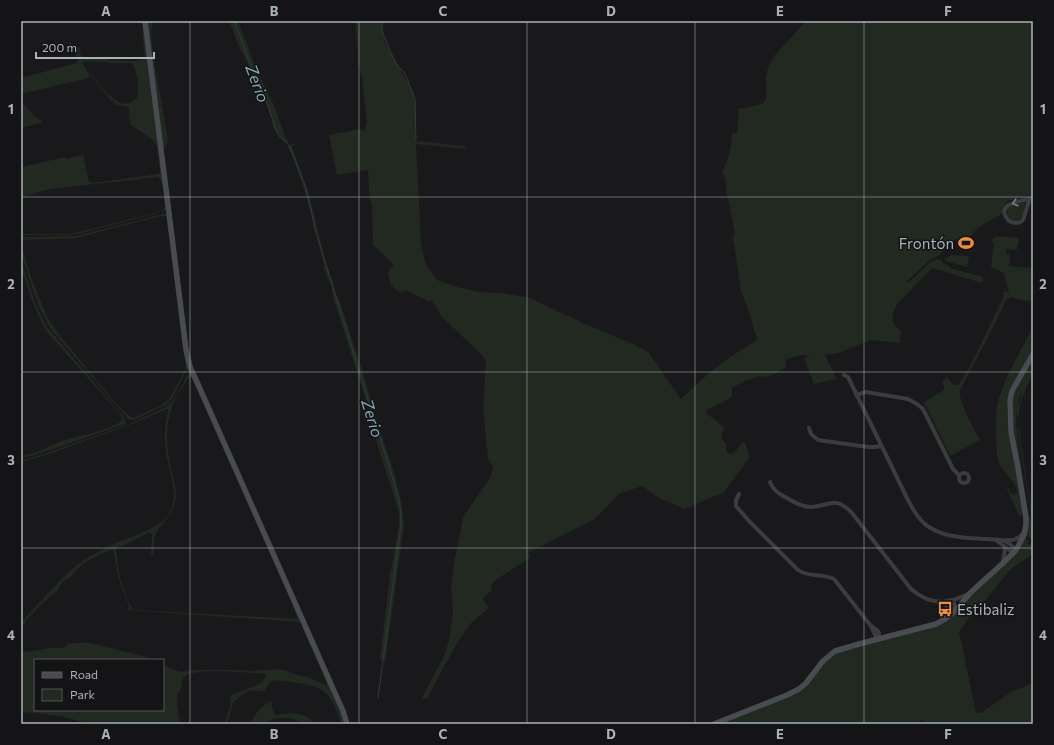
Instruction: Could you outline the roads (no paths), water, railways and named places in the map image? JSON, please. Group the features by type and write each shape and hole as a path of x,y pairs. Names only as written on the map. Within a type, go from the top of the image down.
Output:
{"street":[{"path":"145,21 188,359 343,711 347,724"},
{"path":"1032,198 1028,203 1025,216 1021,222 1014,223 1009,221 1005,214 1008,205 1013,202 1032,198"},
{"path":"714,724 794,692 806,683 823,661 831,654 841,649 936,624 943,620 956,610 970,593 1002,565 1014,552 1026,529 1026,518 1011,432 1010,400 1012,391 1033,354"},
{"path":"844,375 848,377 914,512 924,523 948,535 1010,541 1015,540 1022,535 1026,529"},
{"path":"856,395 862,392 872,392 908,400 918,404 923,409 953,469 959,475"},
{"path":"810,428 811,434 818,440 868,447 881,446"},
{"path":"770,482 773,489 800,506 811,507 828,503 843,505 852,513 911,589 926,599 942,602 956,599 970,593"},
{"path":"739,494 736,500 736,506 749,520 791,563 802,572 810,575 829,576 834,579 879,634 877,639"},
{"path":"994,540 1010,551 1014,552"},
{"path":"1003,540 1010,544 1014,549 1014,552"},
{"path":"1002,565 1005,550 1003,546"},
{"path":"948,601 954,604 956,610"},
{"path":"942,602 949,608 956,610"},
{"path":"943,620 947,612 947,606"},
{"path":"875,631 894,635"},
{"path":"867,642 875,631"}],"waterway":[{"name":"Zerio","path":"234,21 275,127 279,136 287,143"},
{"path":"382,21 382,31 391,53 397,65 406,76 415,99 416,140"},
{"name":"Zerio","path":"289,146 305,185 314,226 392,476 399,503 401,524 378,698"}],"place":[{"name":"Frontón","path":"966,243"},
{"name":"Estibaliz","path":"945,609"}]}
